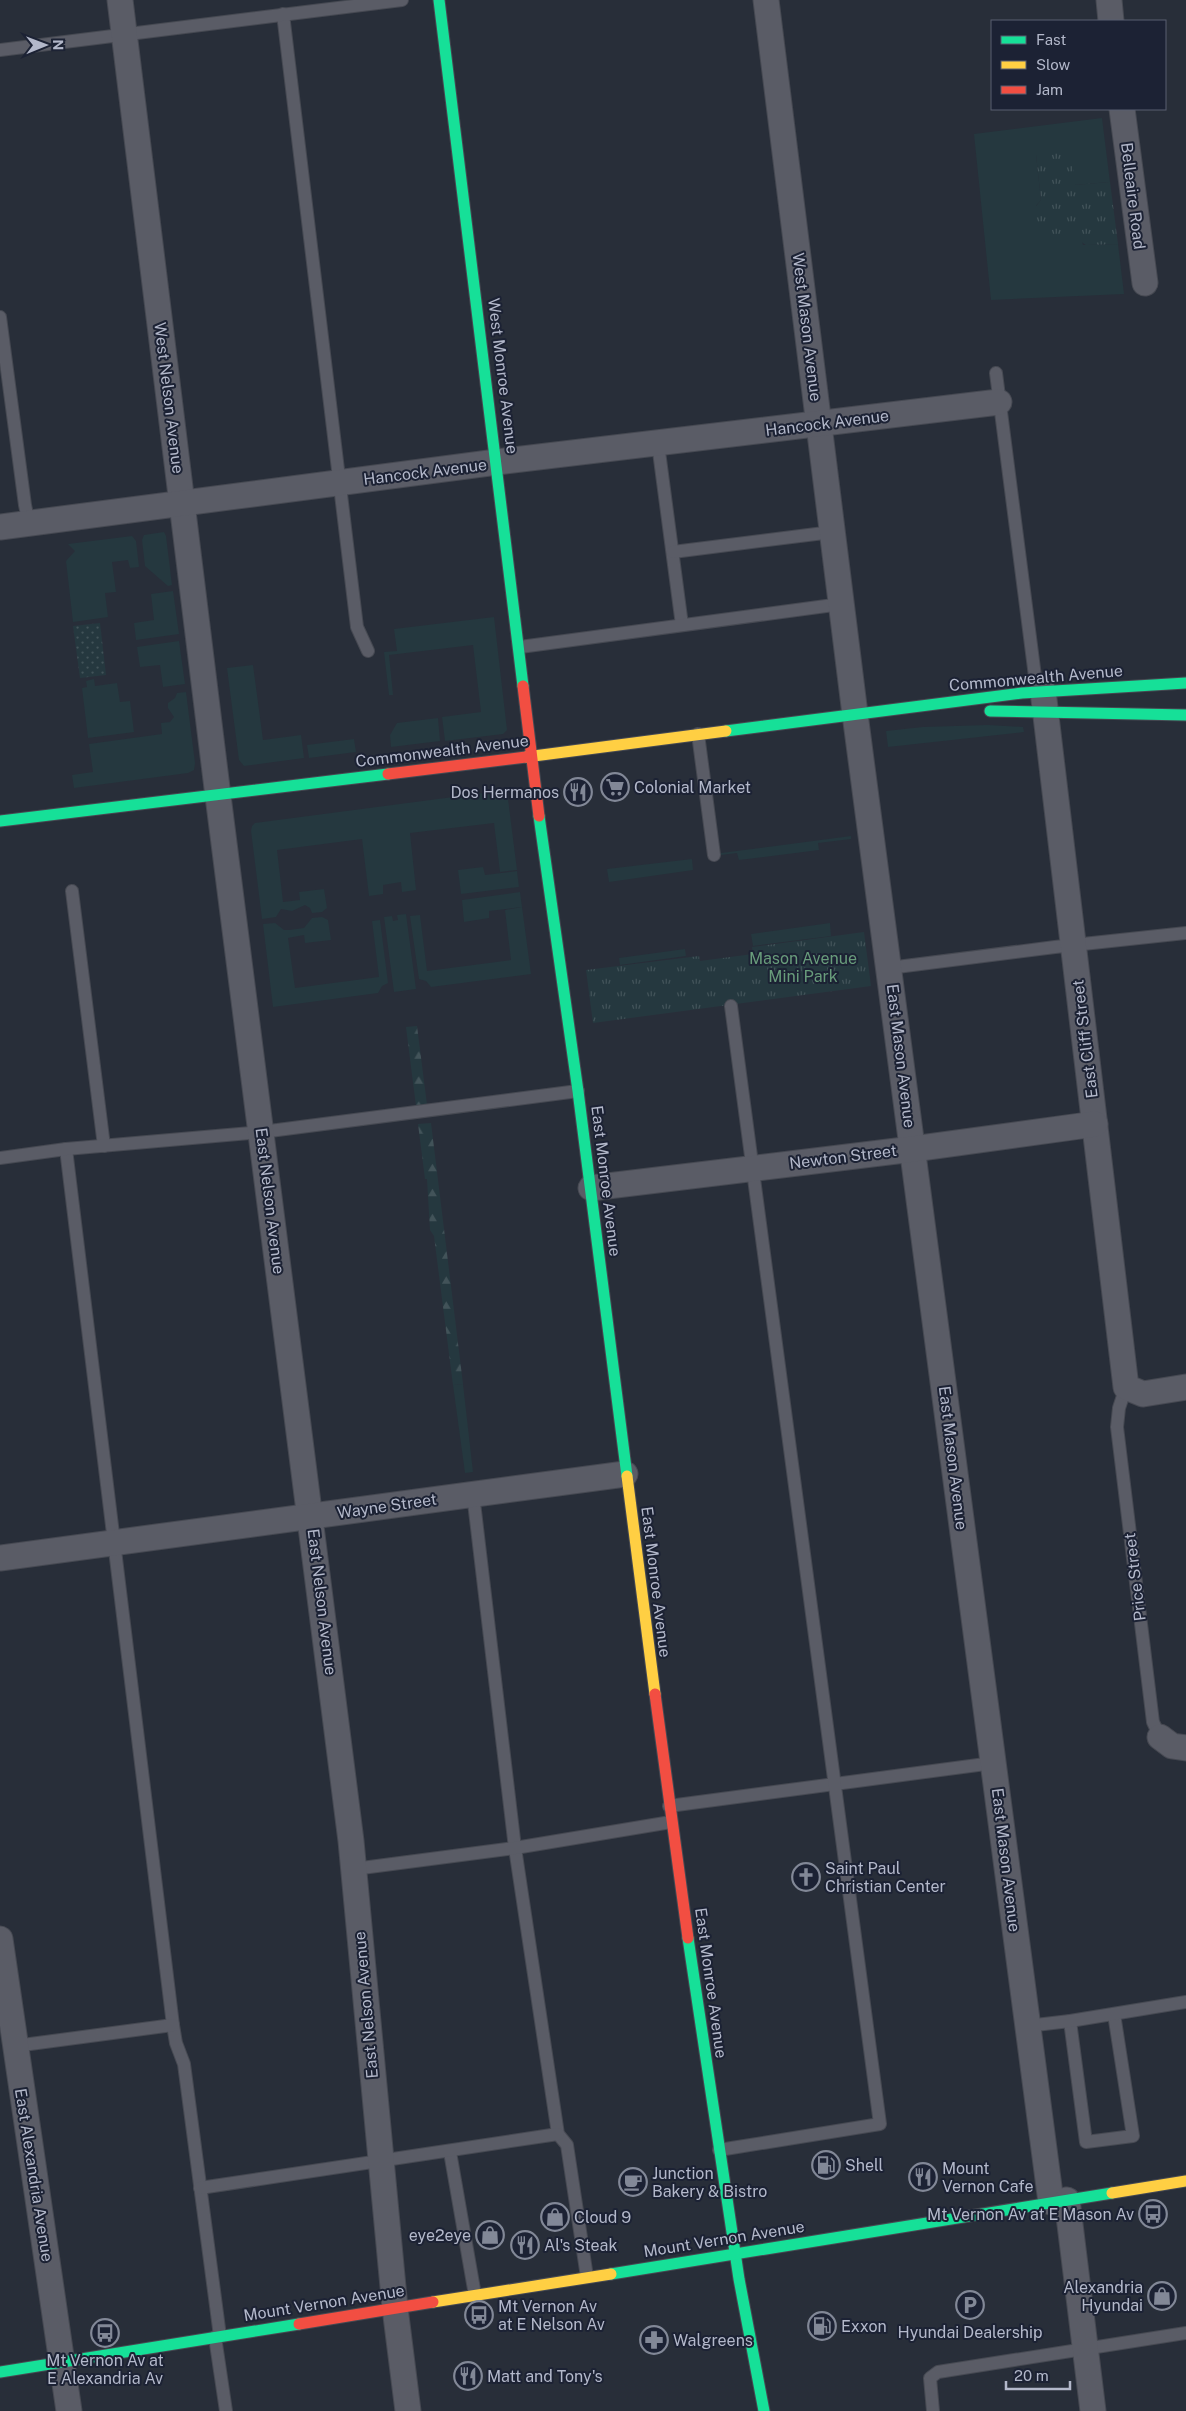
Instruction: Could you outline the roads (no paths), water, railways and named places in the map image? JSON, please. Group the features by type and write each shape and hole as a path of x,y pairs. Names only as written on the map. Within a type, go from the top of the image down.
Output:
{"street":[{"name":"West Nelson Avenue","path":"120,0 218,796"},
{"name":"West Monroe Avenue","path":"439,0 498,462 531,756"},
{"name":"West Mason Avenue","path":"766,0 855,714"},
{"path":"1109,0 1111,20"},
{"name":"Belleaire Road","path":"1122,110 1145,283"},
{"name":"Hancock Avenue","path":"0,528 498,462 1000,402"},
{"name":"Commonwealth Avenue","path":"0,821 218,796 888,709 1044,701 1186,683"},
{"name":"Commonwealth Avenue","path":"888,709 1044,701 1186,715"},
{"name":"East Cliff Street","path":"1044,701 1126,1387"},
{"name":"East Mason Avenue","path":"855,714 1027,2026 1085,2348 1093,2411"},
{"name":"East Monroe Avenue","path":"531,756 578,1091 625,1474 671,1822 719,2150 764,2411"},
{"name":"East Nelson Avenue","path":"218,796 311,1516 354,1870 394,2308 408,2411"},
{"name":"Newton Street","path":"590,1188 913,1149 1095,1124"},
{"path":"1126,1387 1143,1394 1186,1387"},
{"name":"Wayne Street","path":"0,1558 625,1474"},
{"name":"Price Street","path":"1160,1737 1172,1746 1186,1748"},
{"name":"East Alexandria Avenue","path":"0,1939 7,2047 70,2411"},
{"name":"Mount Vernon Avenue","path":"0,2372 1186,2181"}],"lane":[{"path":"0,50 124,33 402,0"},
{"path":"283,14 338,483 357,627 368,651"},
{"path":"0,318 29,524"},
{"path":"996,374 1035,678 1044,701"},
{"path":"658,444 682,625"},
{"path":"673,552 832,532"},
{"path":"520,647 842,604"},
{"path":"698,734 714,855"},
{"path":"72,891 104,1146"},
{"path":"889,968 1186,933"},
{"path":"719,2150 880,2124 731,1006"},
{"path":"0,1158 104,1146 424,1116 578,1091"},
{"path":"66,1150 173,2025 176,2043 184,2064 226,2411"},
{"name":"Price Street","path":"1126,1387 1119,1408 1117,1427 1153,1722 1160,1737"},
{"path":"473,1494 515,1848 558,2134 567,2146 587,2277"},
{"path":"669,1806 993,1763"},
{"path":"354,1870 515,1848 671,1822"},
{"path":"1027,2026 1186,2002"},
{"path":"1070,2021 1086,2142 1132,2136 1114,2014"},
{"path":"7,2047 173,2025"},
{"path":"200,2188 450,2152 558,2134"},
{"path":"450,2152 475,2295"},
{"path":"933,2411 930,2378 934,2373 1186,2333"}],"place":[{"name":"Colonial Market","path":"615,787"},
{"name":"Dos Hermanos","path":"578,792"},
{"name":"Saint Paul Christian Center","path":"806,1877"},
{"name":"Shell","path":"826,2165"},
{"name":"Mount Vernon Cafe","path":"923,2177"},
{"name":"Junction Bakery & Bistro","path":"633,2182"},
{"name":"Mt Vernon Av at E Mason Av","path":"1153,2214"},
{"name":"Cloud 9","path":"555,2217"},
{"name":"eye2eye","path":"490,2235"},
{"name":"Al's Steak","path":"525,2245"},
{"name":"Alexandria Hyundai","path":"1162,2296"},
{"name":"Hyundai Dealership","path":"970,2305"},
{"name":"Mt Vernon Av at E Nelson Av","path":"479,2315"},
{"name":"Exxon","path":"822,2326"},
{"name":"Mt Vernon Av at E Alexandria Av","path":"105,2333"},
{"name":"Walgreens","path":"654,2340"},
{"name":"Matt and Tony's","path":"468,2376"}],"park label":[{"name":"Mason Avenue Mini Park","path":"803,967"}]}
